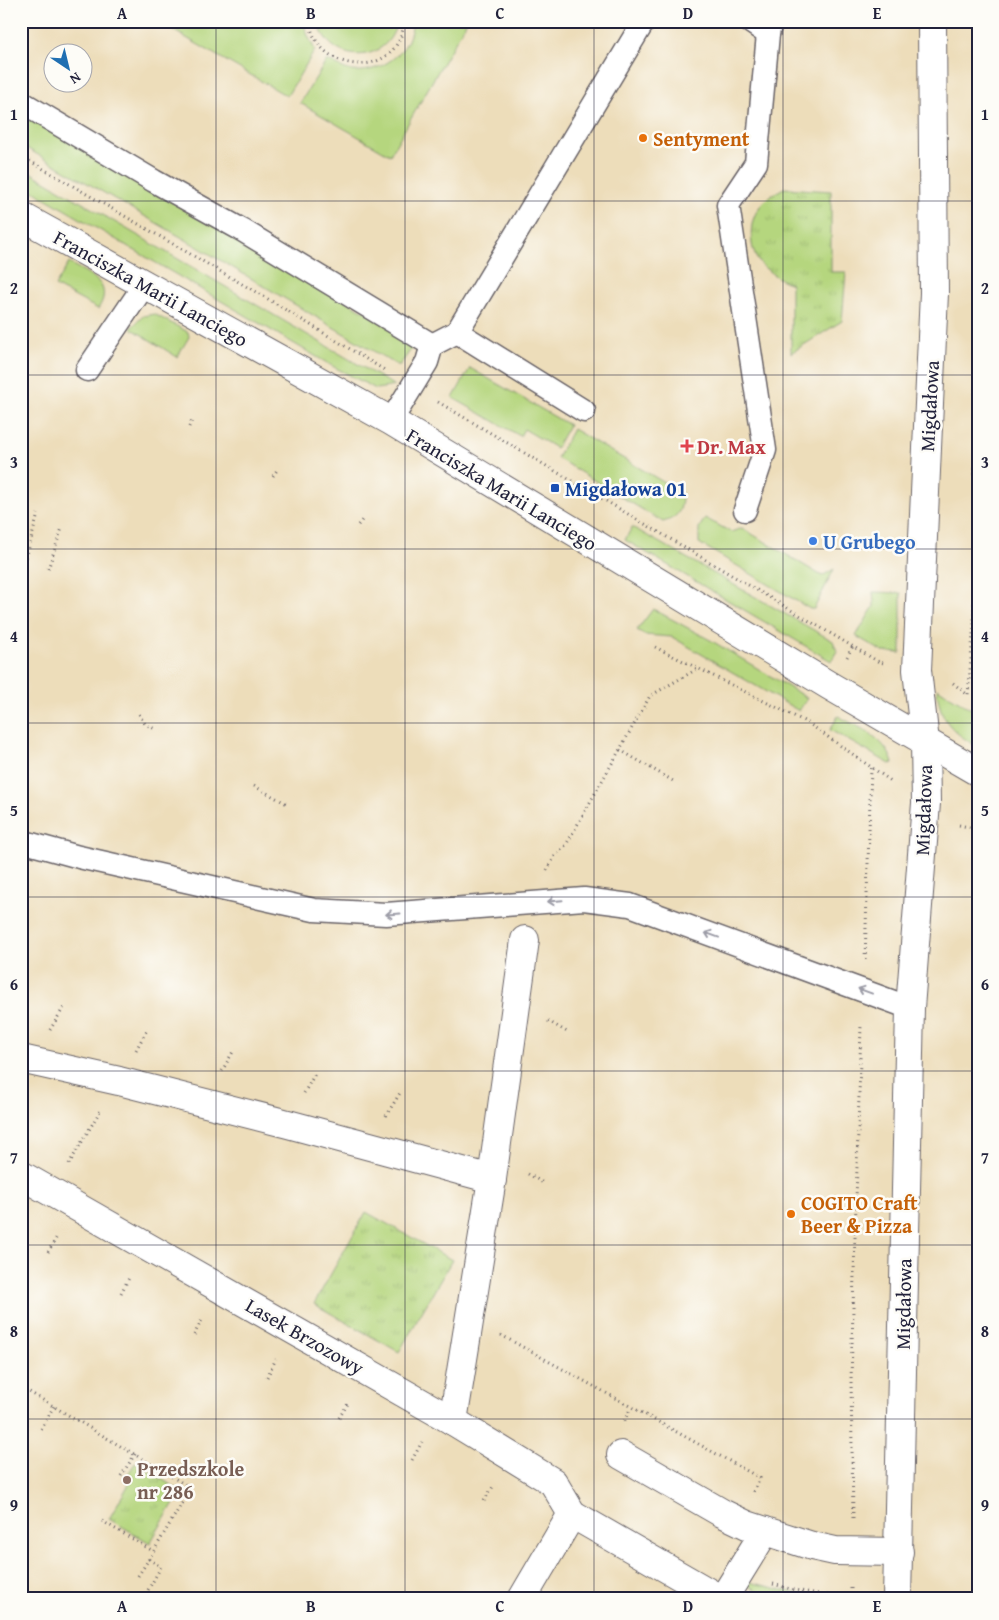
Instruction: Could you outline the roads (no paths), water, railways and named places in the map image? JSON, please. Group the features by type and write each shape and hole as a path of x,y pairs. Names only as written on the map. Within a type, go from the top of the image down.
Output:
{"street":[{"name":"Migdałowa","path":"897,1599 910,1008 926,803 925,742 917,670 934,293 932,21"},
{"name":"Franciszka Marii Lanciego","path":"21,216 391,422 822,681 978,772"},
{"path":"453,1421 492,1179 526,940"},
{"path":"21,1059 119,1081 288,1124 492,1179"},
{"name":"Lasek Brzozowy","path":"21,1175 453,1421 553,1482 572,1514"},
{"path":"621,1455 736,1521 812,1546 835,1551 899,1552"},
{"path":"522,1599 572,1514 721,1599 765,1531"}],"lane":[{"path":"391,422 427,362 432,345 457,332 644,21"},
{"path":"744,510 765,450 728,205 756,163 770,28 749,21"},
{"path":"21,102 154,181 242,230 432,345"},
{"path":"87,370 145,284"},
{"path":"457,332 584,412"},
{"path":"21,841 79,857 314,910 386,914 584,899 630,905 910,1008"}],"place":[{"name":"Sentyment","path":"643,138"},
{"name":"Dr. Max","path":"687,446"},
{"name":"Migdałowa 01","path":"555,488"},
{"name":"U Grubego","path":"813,541"},
{"name":"COGITO Craft Beer & Pizza","path":"791,1214"},
{"name":"Przedszkole nr 286","path":"127,1480"}]}
